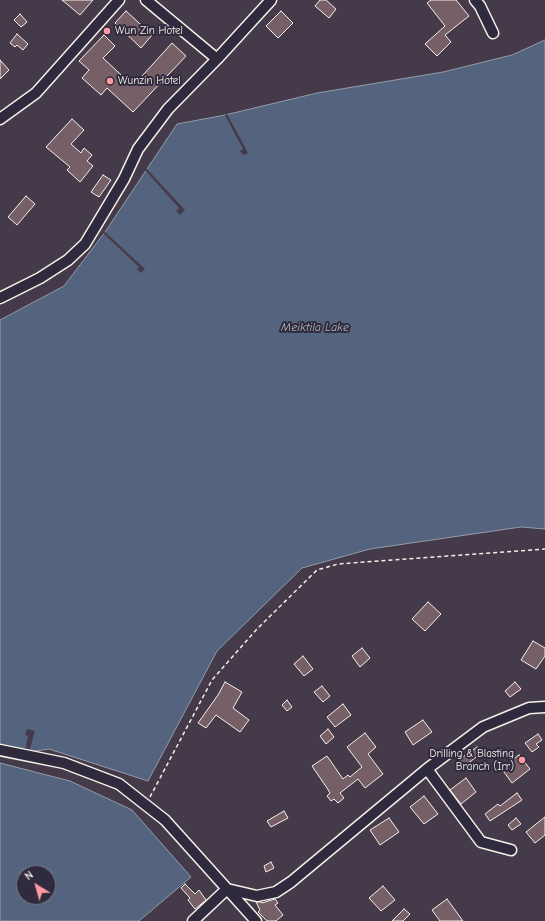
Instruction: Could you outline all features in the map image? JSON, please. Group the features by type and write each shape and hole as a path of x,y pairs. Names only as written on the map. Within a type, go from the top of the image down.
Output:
{"street":[{"path":"0,119 36,93 119,0"},
{"path":"146,0 217,59"},
{"path":"0,298 40,278 68,260 85,244 124,179 138,149 168,110 271,0"},
{"path":"475,0 480,6 493,33"},
{"path":"227,890 257,896 276,892 291,882 427,768 483,727 529,708 545,707"},
{"path":"0,750 64,763 90,771 119,784 165,820 256,921"},
{"path":"427,768 481,842 511,850"},
{"path":"193,921 227,890"}],"path":[{"path":"146,804 212,680 258,629 317,570 338,564 545,549"}],"water":[{"name":"Meiktila Lake","path":"545,40 545,529 521,527 370,549 302,568 217,651 148,781 49,749 29,752 0,745 0,320 64,286 105,232 177,124 225,115 317,93 443,72 512,55"},
{"path":"0,763 70,781 132,810 191,877 139,921 0,921"}],"pier":[{"path":"227,114 248,153 243,155 240,151 243,149 225,115"},
{"path":"146,168 185,210 180,215 176,211 179,208 145,170"},
{"path":"105,232 145,269 141,273 137,269 139,267 103,233"},
{"path":"27,729 35,731 29,752 25,751 28,736 25,735"}],"building":[{"path":"62,0 93,0 80,15"},
{"path":"320,0 326,0 336,9 329,18 315,6"},
{"path":"431,0 456,0 469,16 445,35 451,42 437,56 425,44 445,26 427,3"},
{"path":"126,11 152,35 141,48 115,23"},
{"path":"281,11 293,23 278,38 266,26"},
{"path":"20,14 27,22 21,27 14,20"},
{"path":"17,34 28,44 23,50 17,45 15,47 10,43"},
{"path":"104,35 115,46 103,58 133,86 172,43 186,56 133,112 107,88 101,95 82,78 89,70 79,61"},
{"path":"0,60 9,70 0,79"},
{"path":"72,119 84,130 71,144 81,153 84,148 92,155 87,161 93,166 80,182 67,170 70,167 46,147"},
{"path":"103,175 111,180 99,197 91,192"},
{"path":"26,196 35,204 17,225 8,217"},
{"path":"428,602 441,614 425,631 412,619"},
{"path":"533,641 545,648 545,656 536,669 521,660"},
{"path":"362,648 370,658 360,667 352,656"},
{"path":"303,656 313,669 304,676 294,664"},
{"path":"225,682 242,692 233,708 249,720 240,732 216,715 206,728 198,723 218,695"},
{"path":"515,682 521,689 510,697 505,691"},
{"path":"322,686 330,696 323,702 314,692"},
{"path":"287,700 292,707 287,711 282,705"},
{"path":"343,704 351,715 335,727 327,717"},
{"path":"423,720 432,732 413,745 405,732"},
{"path":"328,729 334,737 326,744 320,736"},
{"path":"365,733 376,747 368,754 383,774 365,788 358,779 340,793 344,798 338,803 334,799 331,801 327,796 330,793 312,766 327,756 343,779 348,775 350,777 362,767 347,747"},
{"path":"538,734 542,740 536,744 539,747 532,752 525,743"},
{"path":"477,747 481,753 465,766 460,759"},
{"path":"519,755 530,769 512,783 501,768"},
{"path":"466,778 476,792 461,804 450,790"},
{"path":"517,793 522,800 490,821 485,814 498,804 500,806"},
{"path":"424,796 438,814 424,824 410,807"},
{"path":"284,811 288,818 271,827 267,821"},
{"path":"545,817 545,835 535,843 526,832"},
{"path":"389,818 399,832 380,845 370,830"},
{"path":"516,818 521,824 512,830 508,825"},
{"path":"271,862 274,868 266,872 264,866"},
{"path":"185,884 195,894 199,890 206,900 195,909 188,900 190,898 181,888"},
{"path":"383,886 395,900 381,911 369,898"},
{"path":"275,899 278,903 275,905 283,915 276,921 267,921 258,912 260,910 256,902 262,903"},
{"path":"447,899 463,921 440,921 432,910"},
{"path":"404,909 410,914 403,921 392,921"}],"place":[{"name":"Wun Zin Hotel","path":"107,31"},
{"name":"Wunzin Hotel","path":"110,81"},
{"name":"Drilling & Blasting Branch (Irr)","path":"522,760"}]}
